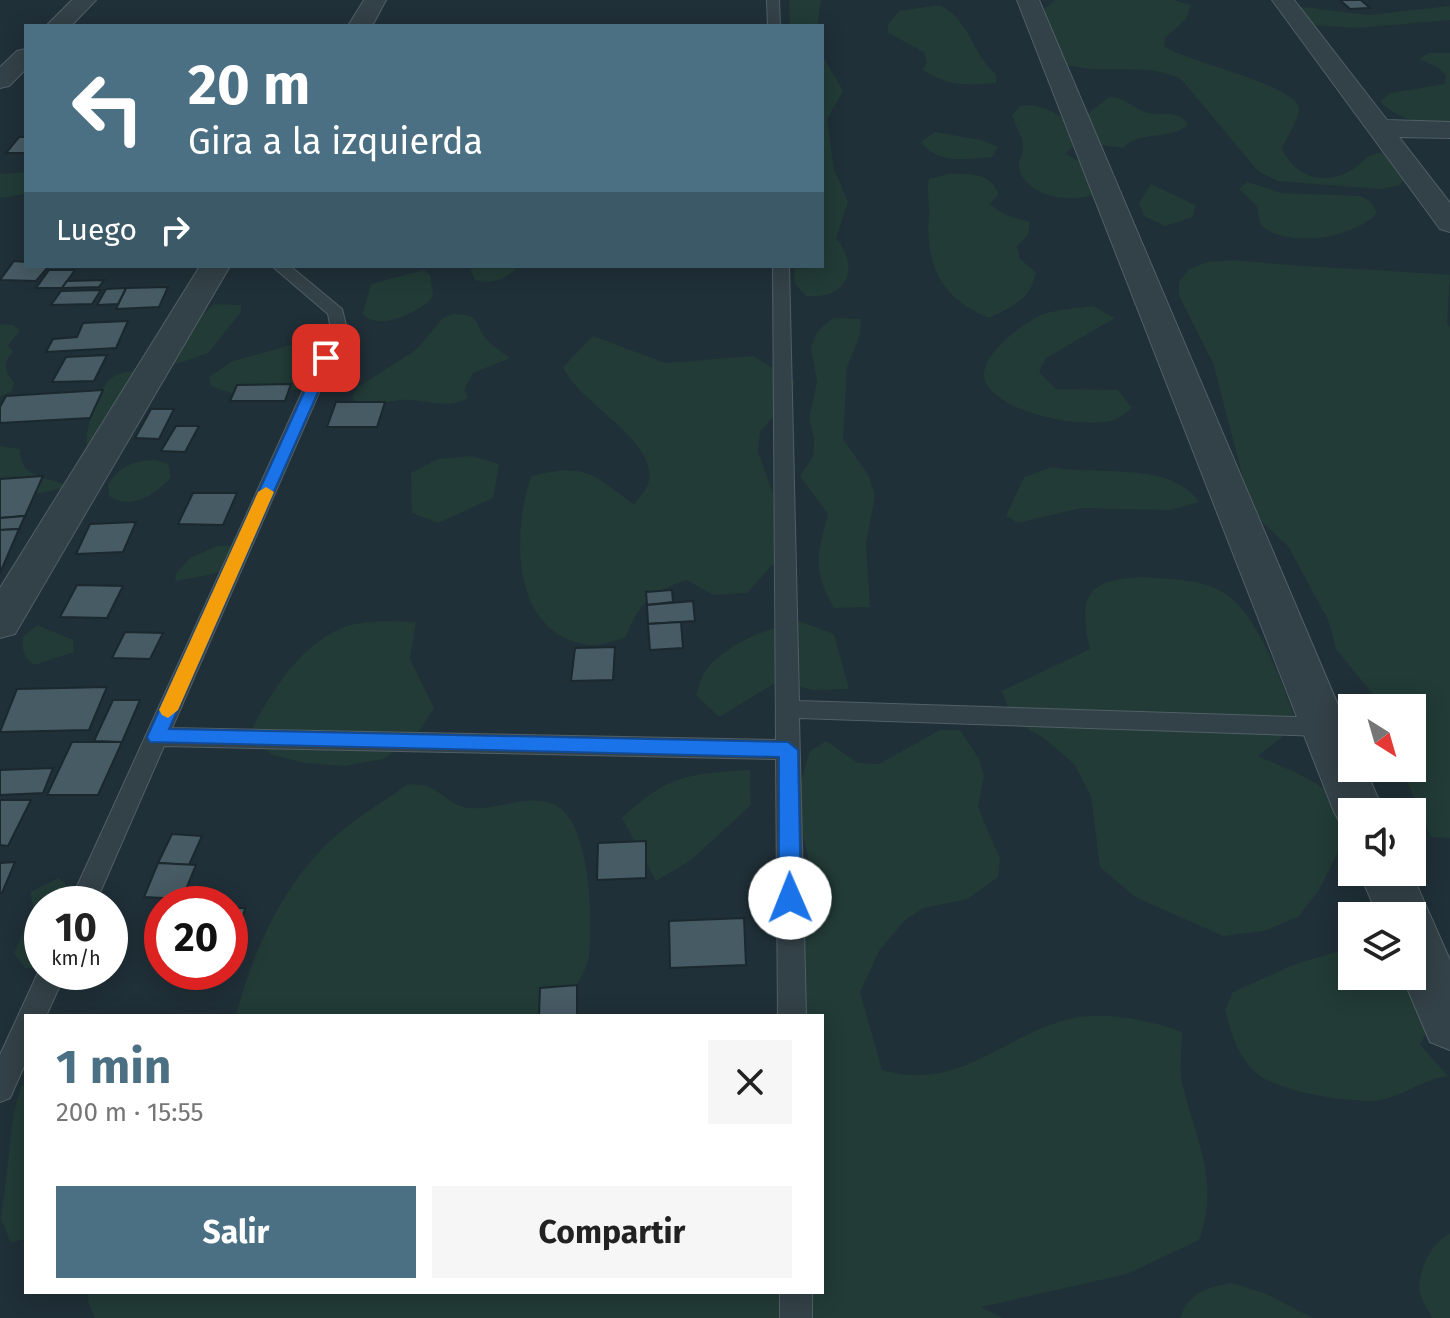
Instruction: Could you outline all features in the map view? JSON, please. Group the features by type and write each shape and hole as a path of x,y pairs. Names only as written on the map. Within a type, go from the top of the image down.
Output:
{"street":[{"path":"60,24 85,0"},
{"path":"361,24 375,0"},
{"path":"1028,0 1353,798"},
{"path":"1283,0 1450,223"},
{"path":"0,81 24,58"},
{"path":"1377,128 1450,130"},
{"path":"0,623 214,268"},
{"path":"1426,967 1450,1023"}],"lane":[{"path":"773,0 774,24"},
{"path":"90,886 339,329 336,312 282,268"},
{"path":"781,268 792,1014"},
{"path":"787,709 1323,727"},
{"path":"157,737 788,750"},
{"path":"33,1014 44,990"},
{"path":"0,1088 24,1034"},
{"path":"796,1294 796,1318"}],"green space":[{"path":"789,0 821,0 817,24 790,24"},
{"path":"1055,0 1173,0 1191,5 1186,19 1165,38 1164,46 1262,83 1294,100 1299,109 1282,149 1302,172 1330,178 1353,169 1371,155 1386,152 1417,159 1417,169 1398,186 1378,189 1278,181 1258,171 1181,79 1153,71 1093,69 1063,64 1038,15"},
{"path":"939,5 964,27 996,74 996,83 958,84 940,79 923,70 927,62 924,52 888,33 888,25 899,11"},
{"path":"1450,6 1450,20 1357,28 1296,24 1289,10 1303,7 1369,15"},
{"path":"1429,53 1450,53 1450,127 1403,117 1380,101 1391,93 1445,84 1446,75 1419,59"},
{"path":"824,58 843,91 827,119 834,169 848,202 836,238 848,261 848,271 840,288 820,296 806,296 794,282 795,268 824,268"},
{"path":"1109,97 1124,100 1145,112 1180,116 1188,125 1172,133 1137,139 1123,148 1100,145 1086,115"},
{"path":"1031,105 1053,112 1071,127 1077,141 1066,154 1093,169 1099,192 1080,198 1057,197 1035,189 1027,182 1019,170 1023,144 1012,115 1020,106"},
{"path":"935,132 981,140 998,147 992,157 944,157 935,154 921,142"},
{"path":"24,172 24,194 0,198 0,174"},
{"path":"949,174 985,178 999,194 989,204 1006,215 1030,222 1028,235 1017,246 1020,259 1036,272 1034,282 1020,301 989,318 948,291 934,265 929,234 929,179"},
{"path":"1247,182 1282,193 1360,196 1370,201 1377,213 1367,222 1337,234 1303,239 1286,237 1260,224 1257,206 1239,189"},
{"path":"1151,184 1195,205 1193,217 1165,226 1144,216 1139,203"},
{"path":"1235,260 1450,275 1447,323 1450,327 1450,838 1431,837 1426,826 1426,798 1414,798 1407,782 1426,782 1426,694 1373,694 1336,649 1329,622 1288,546 1263,523 1249,501 1213,363 1179,296 1179,282 1189,269 1208,262"},
{"path":"470,268 516,268 493,281 475,280"},
{"path":"424,270 430,275 433,295 429,302 387,321 370,319 363,314 371,284"},
{"path":"214,304 241,305 241,312 208,353 168,367 183,334"},
{"path":"1093,306 1115,318 1046,358 1039,372 1056,389 1118,390 1132,408 1125,414 1098,423 1043,416 1008,403 986,383 984,374 993,353 1025,324 1050,312"},
{"path":"454,314 474,319 488,341 510,358 473,373 464,390 468,398 460,402 443,404 400,400 356,405 352,396 358,387 417,349 443,318"},
{"path":"833,318 861,319 860,335 847,367 843,439 869,476 875,496 866,544 870,607 834,608 822,583 819,562 828,514 800,476 813,457 814,438 809,419 817,382 811,347 818,331"},
{"path":"0,324 13,325 20,330 8,346 13,352 6,367 14,383 12,391 0,397"},
{"path":"593,336 665,363 753,356 795,382 788,399 760,432 758,452 773,493 785,551 747,593 714,595 686,580 647,601 635,616 625,638 589,645 563,637 544,622 531,602 523,578 520,552 521,525 531,476 577,471 598,478 634,505 648,484 649,469 643,454 572,381 563,367"},
{"path":"294,344 320,350 328,356 308,389 234,394 211,386 209,377 233,361"},
{"path":"134,371 134,388 101,448 87,446 90,422 106,384 115,375"},
{"path":"0,446 20,449 21,459 29,471 70,487 35,494 0,487"},
{"path":"472,456 499,464 493,498 438,523 412,513 411,473 438,459"},
{"path":"156,460 168,464 171,477 158,489 134,501 126,502 109,496 108,485 122,469 134,463"},
{"path":"1052,467 1152,475 1186,489 1199,502 1170,510 1081,508 1018,523 1006,516 1024,477"},
{"path":"217,546 236,546 230,567 213,574 176,581 175,575 190,558"},
{"path":"1125,578 1181,580 1217,589 1245,613 1266,649 1298,724 1258,756 1299,774 1338,799 1338,852 1319,890 1298,917 1264,931 1223,936 1135,897 1100,867 1091,796 1074,764 1045,739 1012,719 1002,691 1090,649 1085,615 1091,593 1110,581"},
{"path":"380,621 416,622 410,659 434,708 415,737 383,759 344,766 305,763 270,754 251,731 288,671 327,636 346,626"},
{"path":"799,621 834,634 849,689 814,690 777,682 719,717 696,695 707,669 718,657 763,632"},
{"path":"37,625 73,640 74,652 34,665 24,653 23,637"},
{"path":"940,730 960,730 979,759 984,776 978,807 1000,859 998,877 968,899 924,908 906,919 879,951 860,992 882,1070 910,1075 935,1074 958,1068 1048,1026 1085,1016 1128,1018 1182,1032 1182,1082 1207,1178 1205,1218 1199,1240 1127,1274 981,1307 1002,1318 95,1318 88,1302 89,1294 824,1294 824,1014 778,1014 785,934 800,906 808,856 795,800 810,751 826,741 858,763 879,764"},
{"path":"750,770 751,805 691,860 656,881 622,818 653,792 681,779"},
{"path":"408,784 431,788 469,808 532,800 553,804 566,813 575,829 587,872 590,940 584,971 559,1014 237,1014 243,990 248,990 250,969 270,923 296,880 337,835"},
{"path":"59,878 67,886 42,886"},
{"path":"24,932 24,967 14,953"},
{"path":"1338,951 1338,990 1423,990 1438,1010 1420,1045 1448,1076 1430,1080 1385,1099 1357,1101 1301,1092 1259,1075 1241,1054 1225,1010 1233,992 1293,965"},
{"path":"24,1085 24,1239 11,1242 1,1220 14,1112 21,1086"},
{"path":"1450,1233 1450,1318 1432,1318 1420,1295 1420,1280 1433,1249"},
{"path":"1232,1283 1264,1293 1313,1318 1180,1318 1193,1297 1215,1286"}],"building":[{"path":"1340,0 1361,0 1370,8 1350,9"},
{"path":"19,137 24,137 24,153 6,153"},
{"path":"14,261 24,262 24,268 47,268 36,281 0,280"},
{"path":"49,270 75,270 62,288 36,288"},
{"path":"104,280 99,287 62,288 67,281"},
{"path":"168,287 159,307 116,309 126,288"},
{"path":"126,288 118,304 97,305 106,289"},
{"path":"101,290 92,304 51,305 61,291"},
{"path":"128,321 116,348 46,352 53,339 77,337 83,323"},
{"path":"107,355 94,381 52,382 66,357"},
{"path":"291,384 285,401 230,401 237,385"},
{"path":"103,390 90,418 0,423 0,407 6,396"},
{"path":"336,402 385,402 377,427 327,427"},
{"path":"151,409 174,409 159,439 135,438"},
{"path":"176,426 199,426 185,452 161,451"},
{"path":"43,476 25,516 0,518 0,479"},
{"path":"193,493 237,493 223,525 178,524"},
{"path":"25,516 19,529 0,530 0,518"},
{"path":"136,522 123,552 76,554 90,524"},
{"path":"19,529 0,573 0,530"},
{"path":"77,585 123,586 107,618 60,617"},
{"path":"672,590 673,602 647,605 646,592"},
{"path":"693,601 695,621 648,624 647,605"},
{"path":"681,622 683,648 650,650 648,624"},
{"path":"125,632 163,633 150,659 112,658"},
{"path":"615,647 613,680 571,681 575,648"},
{"path":"107,687 89,730 0,732 17,689"},
{"path":"113,700 140,700 122,742 94,741"},
{"path":"72,742 122,742 98,795 47,795"},
{"path":"53,768 43,793 0,795 0,770"},
{"path":"0,800 31,800 8,846 0,845"},
{"path":"172,834 202,836 189,865 158,863"},
{"path":"646,841 646,878 597,880 598,843"},
{"path":"15,862 2,893 0,893 0,863"},
{"path":"158,863 196,865 187,886 149,886"},
{"path":"744,918 746,965 670,968 669,921"},
{"path":"577,985 577,1014 539,1014 540,988"}],"slow traffic":[{"path":"168,710 266,492"}],"route":[{"path":"326,358 157,737 788,750 790,898"}]}
